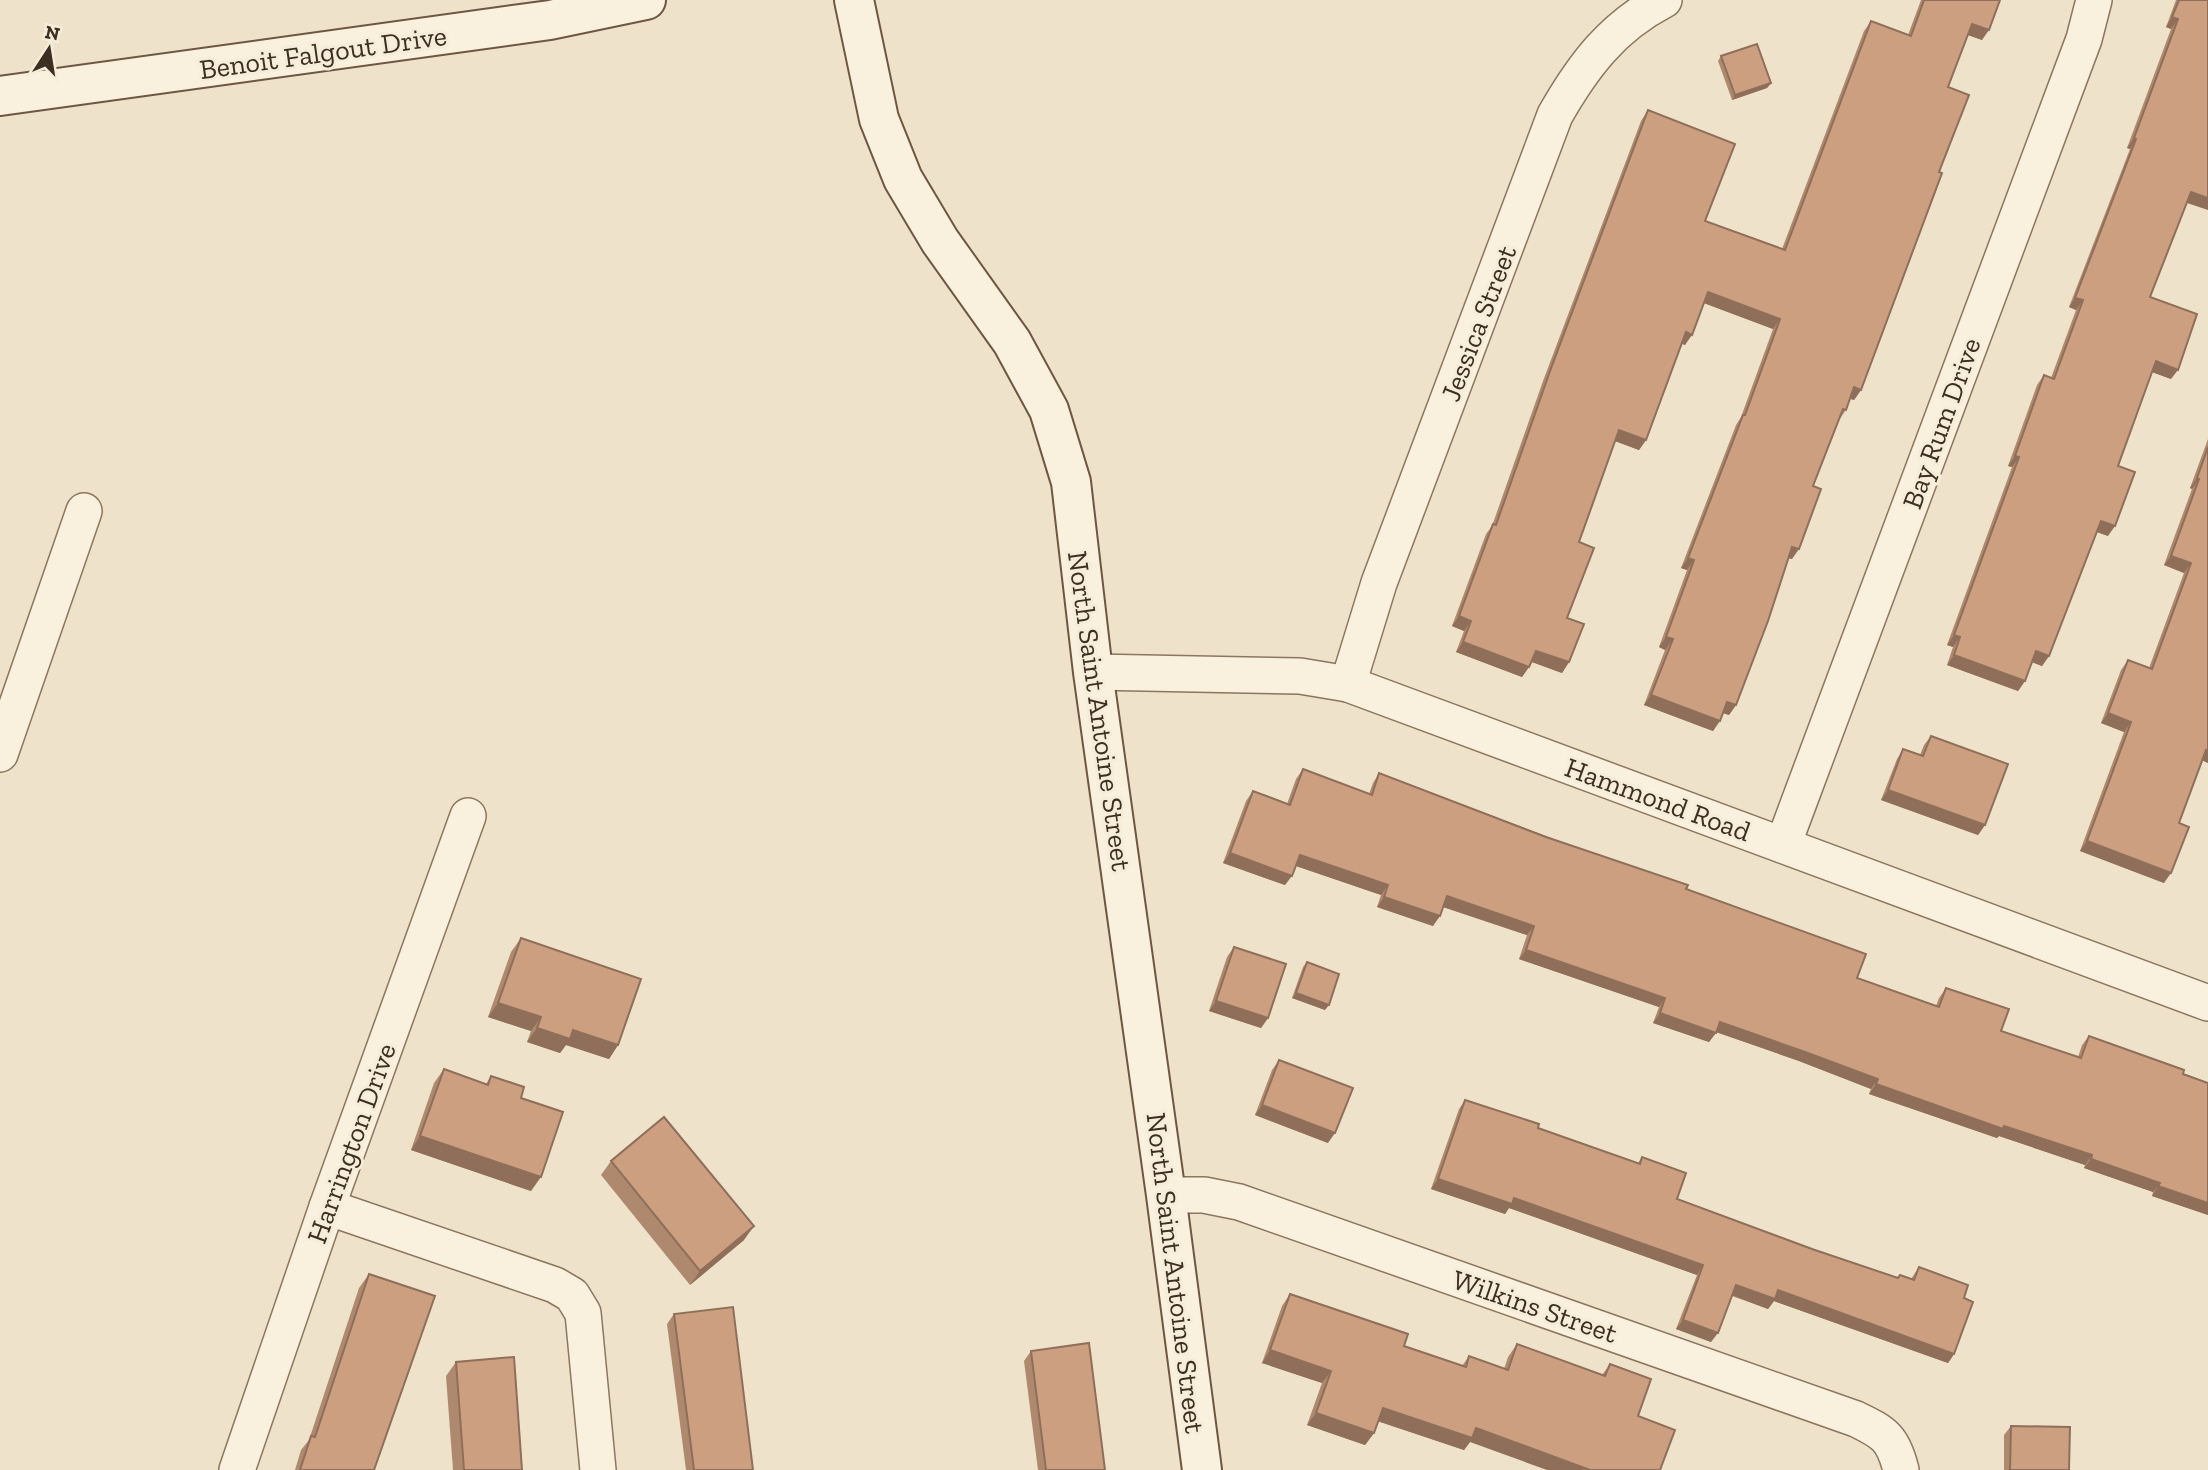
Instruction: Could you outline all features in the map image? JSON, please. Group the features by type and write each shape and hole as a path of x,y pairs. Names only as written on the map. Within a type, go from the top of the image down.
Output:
{"street":[{"name":"Benoit Falgout Drive","path":"0,96 550,20 646,0"},
{"name":"North Saint Antoine Street","path":"854,0 879,119 903,179 940,241 1012,342 1049,410 1071,482 1093,672 1202,1470"},
{"name":"Jessica Street","path":"1348,684 1379,583 1555,115 1578,75 1612,35 1664,0"},
{"name":"Bay Rum Drive","path":"1783,845 2084,39 2094,0"},
{"path":"0,754 84,511"},
{"name":"Hammond Road","path":"1093,672 1300,676 1348,684 2208,1003"},
{"name":"Harrington Drive","path":"237,1470 327,1208 468,816"},
{"name":"Wilkins Street","path":"1166,1195 1204,1195 1239,1202 1856,1419 1879,1430 1897,1458"},
{"path":"327,1208 555,1285 572,1295 583,1313 598,1470"}],"building":[{"path":"1924,0 2000,0 1989,30 1972,24 1948,87 1969,95 1861,390 1854,387 1846,410 1843,409 1813,486 1821,489 1799,549 1792,547 1736,705 1727,702 1720,721 1651,695 1673,639 1666,637 1694,560 1688,558 1780,319 1708,292 1692,335 1686,332 1646,440 1619,430 1579,542 1594,548 1567,618 1584,624 1569,662 1536,651 1529,667 1463,642 1471,621 1459,616 1493,524 1496,525 1550,371 1648,110 1735,144 1705,221 1785,250 1871,21 1911,36"},
{"path":"2179,0 2208,0 2208,198 2191,192 2150,297 2197,314 2178,370 2156,361 2118,466 2135,472 2115,526 2101,521 2049,656 2036,651 2025,681 1954,655 1960,637 1954,635 2019,457 2015,456 2044,375 2054,379 2083,300 2075,298 2136,139 2134,138 2178,19 2172,17"},
{"path":"1757,44 1771,83 1735,95 1721,56"},
{"path":"2208,447 2208,751 2206,750 2179,823 2189,827 2171,873 2087,841 2131,722 2108,713 2128,660 2152,669 2191,563 2171,556"},
{"path":"1931,736 2008,764 1985,825 1888,790 1903,749 1923,756"},
{"path":"1303,769 1372,795 1379,773 1546,837 1688,885 1686,889 1866,954 1857,978 1939,1007 1946,988 2009,1009 2001,1031 2081,1058 2089,1036 2184,1070 2183,1074 2208,1083 2208,1203 2091,1159 2092,1155 2004,1126 2003,1129 1876,1084 1878,1079 1720,1022 1716,1033 1660,1013 1665,998 1526,950 1534,926 1447,896 1440,916 1384,897 1388,885 1300,855 1292,876 1230,853 1253,791 1290,805"},
{"path":"521,938 641,979 618,1045 573,1030 570,1039 537,1028 541,1017 498,1003"},
{"path":"1234,947 1286,964 1268,1018 1216,1001"},
{"path":"1307,962 1339,974 1329,1005 1296,993"},
{"path":"1279,1060 1353,1088 1335,1133 1262,1105"},
{"path":"444,1069 488,1085 491,1076 524,1087 521,1098 563,1112 541,1177 420,1136"},
{"path":"1465,1100 1539,1124 1538,1128 1640,1164 1642,1157 1686,1173 1677,1199 1812,1249 1898,1278 1900,1275 1914,1280 1919,1267 1968,1285 1964,1298 1973,1302 1954,1354 1778,1290 1775,1299 1736,1285 1718,1333 1683,1320 1703,1265 1514,1198 1512,1204 1438,1179"},
{"path":"664,1117 754,1226 700,1271 611,1161"},
{"path":"369,1274 435,1296 374,1470 300,1470 311,1436 315,1437"},
{"path":"1290,1294 1408,1334 1404,1346 1466,1367 1469,1356 1508,1370 1517,1344 1605,1376 1610,1364 1651,1379 1638,1416 1675,1430 1660,1470 1590,1470 1476,1428 1472,1438 1383,1408 1374,1433 1316,1413 1331,1371 1270,1350"},
{"path":"733,1307 753,1470 694,1470 674,1314"},
{"path":"1089,1343 1105,1470 1046,1470 1031,1351"},
{"path":"514,1357 522,1470 464,1470 456,1362"},
{"path":"2011,1426 2070,1427 2069,1470 2010,1470"}]}
